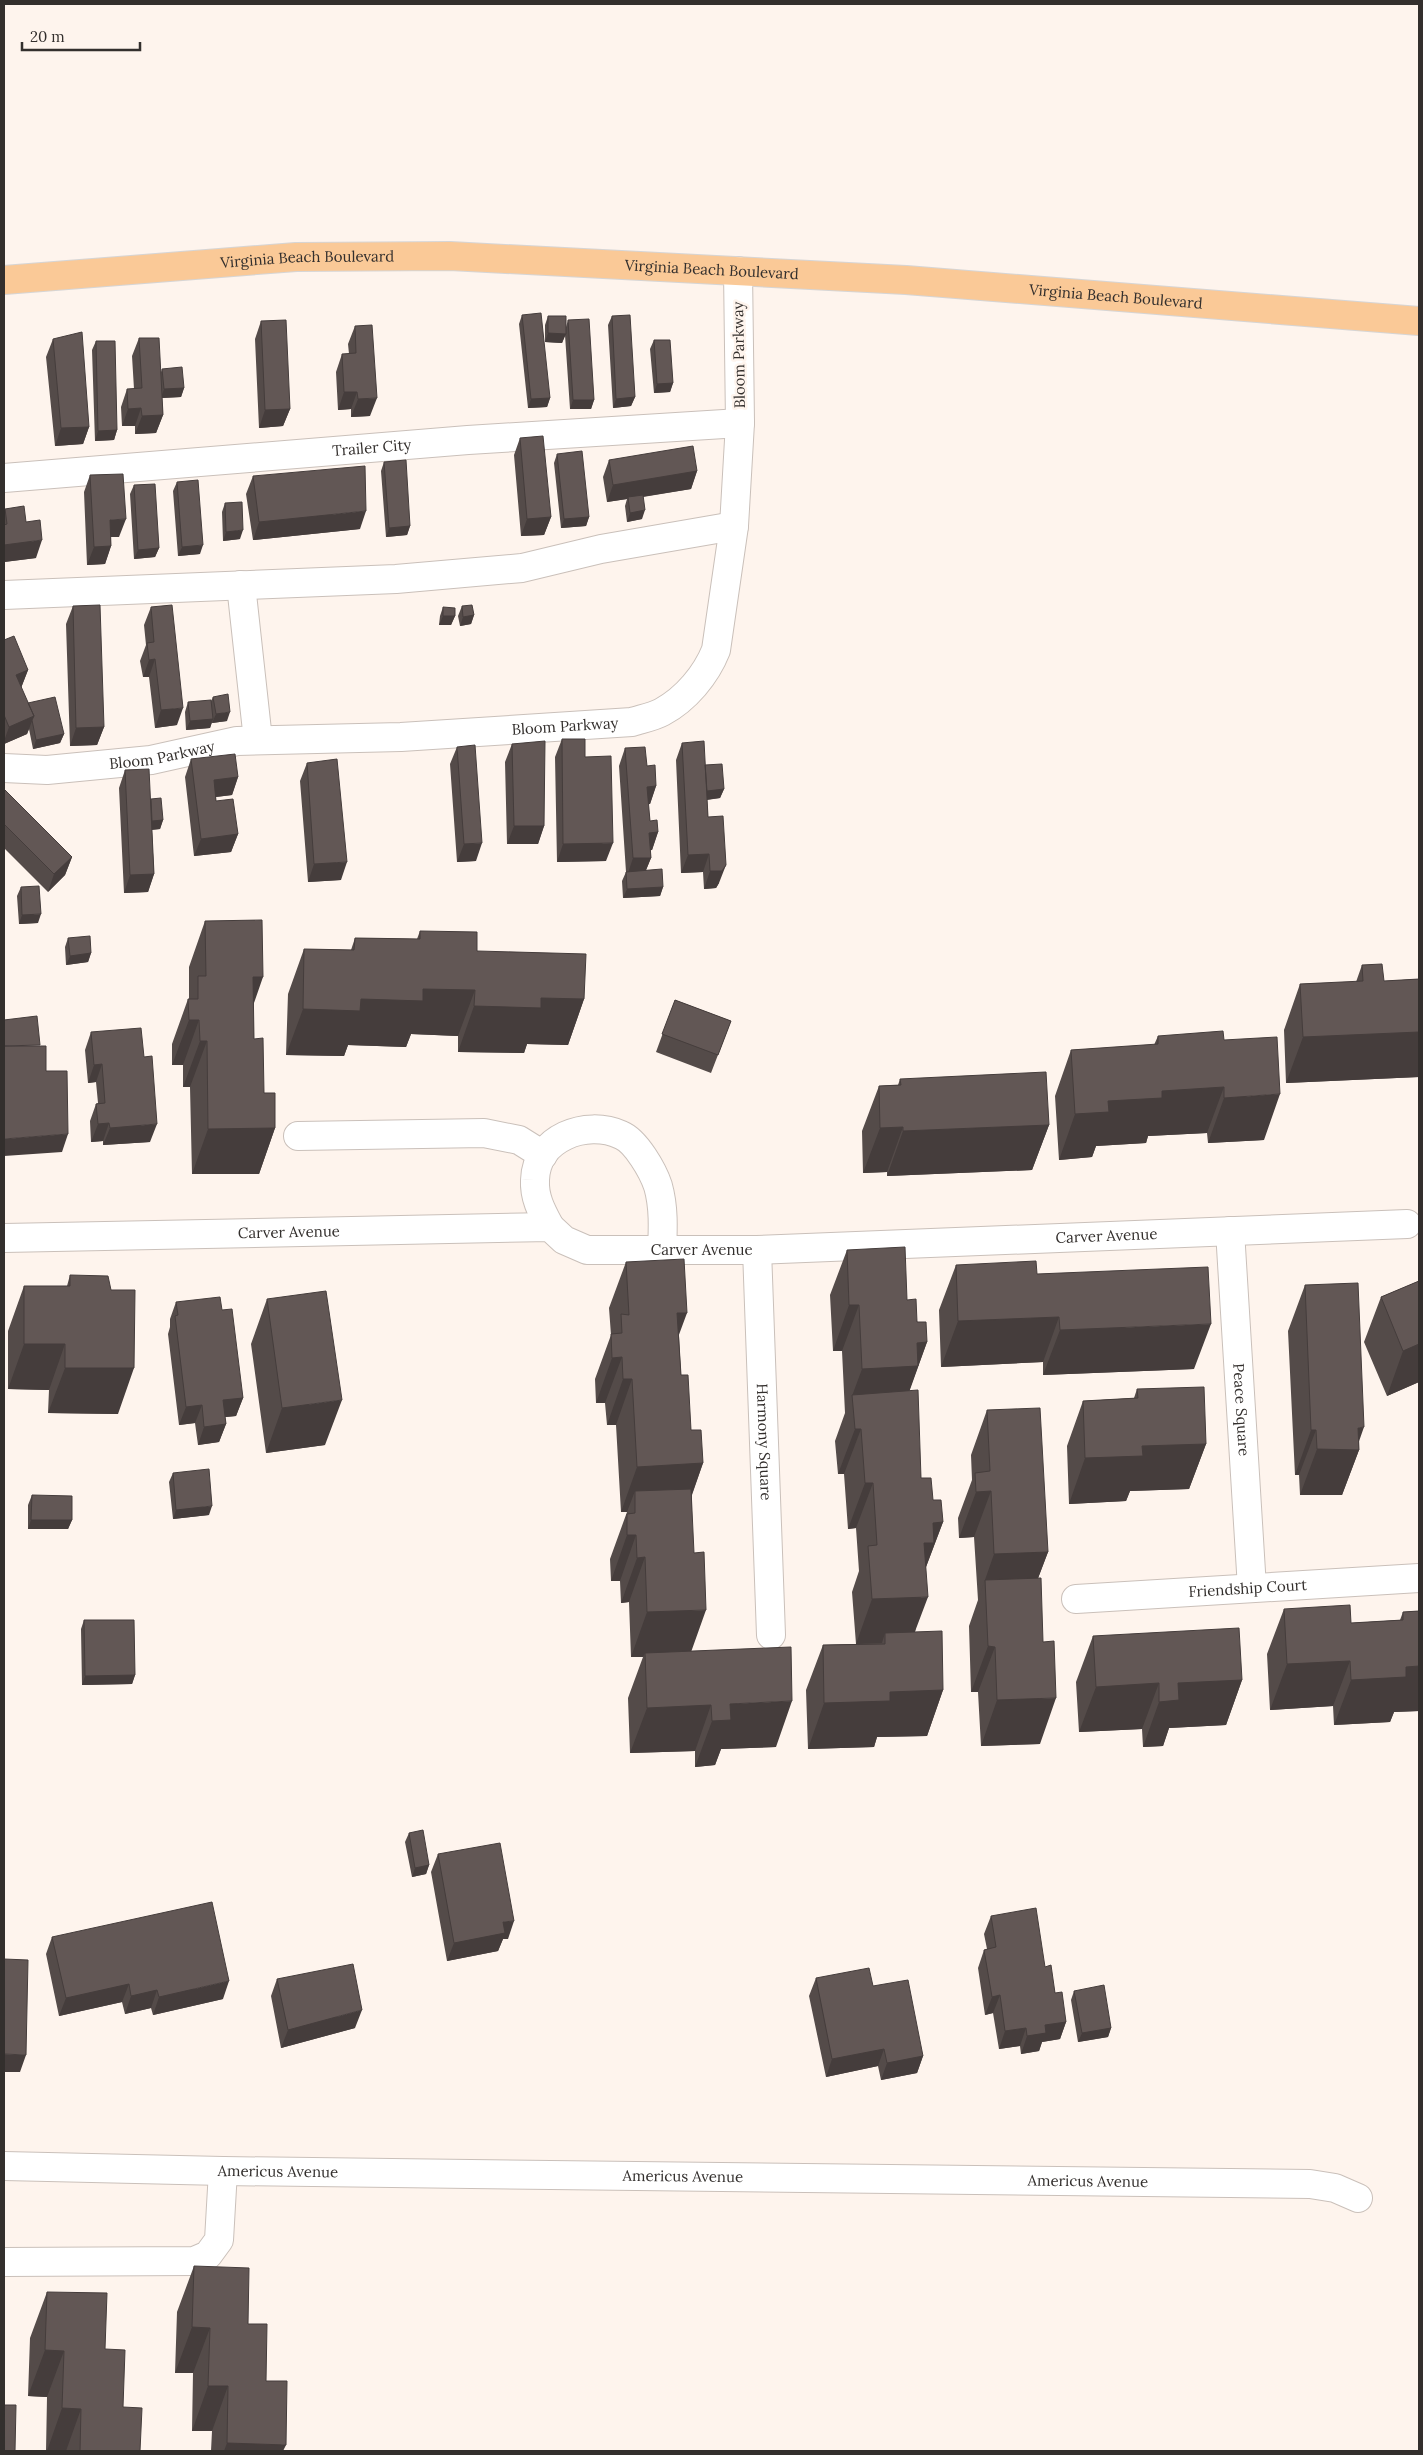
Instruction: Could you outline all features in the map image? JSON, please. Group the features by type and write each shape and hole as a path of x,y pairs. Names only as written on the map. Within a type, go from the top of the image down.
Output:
{"main road":[{"name":"Virginia Beach Boulevard","path":"4,280 305,257 450,256 906,280 1419,320"}],"street":[{"name":"Bloom Parkway","path":"4,768 47,770 151,760 237,741 402,737 632,722 662,712 692,688 711,662 716,650 734,526 740,423 738,272"},
{"name":"Trailer City","path":"4,478 468,440 740,423"},
{"path":"4,594 396,579 522,568 601,549 734,526"},
{"path":"241,585 258,740"},
{"path":"550,1227 538,1205 535,1181 538,1166 543,1155 556,1140 577,1130 600,1128 622,1135 639,1150 658,1186 664,1218 662,1251"},
{"path":"298,1136 484,1133 519,1140 543,1155"},
{"name":"Carver Avenue","path":"4,1238 550,1227 564,1240 587,1250 662,1251 758,1250 1407,1224"},
{"name":"Peace Square","path":"1230,1231 1252,1588"},
{"name":"Harmony Square","path":"758,1250 771,1635"},
{"name":"Friendship Court","path":"1076,1599 1419,1578"},
{"name":"Americus Avenue","path":"4,2166 223,2171 1310,2184 1335,2188 1358,2198"},
{"path":"4,2262 194,2261 208,2255 218,2240 223,2171"}],"building":[{"path":"541,313 550,398 531,399 522,315"},
{"path":"630,315 635,397 616,399 612,316"},
{"path":"548,316 566,316 566,334 548,333"},
{"path":"589,319 594,400 573,400 568,320"},
{"path":"286,320 290,409 265,410 261,321"},
{"path":"372,325 377,398 358,399 357,392 344,392 342,354 356,353 355,326"},
{"path":"82,332 89,427 61,428 53,339"},
{"path":"139,338 159,338 163,415 142,416 141,408 128,409 127,389 142,388"},
{"path":"654,340 670,340 673,383 657,384"},
{"path":"96,341 115,341 117,430 98,431"},
{"path":"182,367 184,388 164,389 162,369"},
{"path":"543,436 551,517 527,519 520,438"},
{"path":"693,446 697,471 613,485 609,460"},
{"path":"582,451 589,517 564,519 557,454"},
{"path":"406,460 410,526 389,528 384,462"},
{"path":"365,466 366,511 259,522 253,476"},
{"path":"123,474 126,519 110,520 111,546 94,547 90,475"},
{"path":"198,480 203,545 182,547 177,482"},
{"path":"155,484 159,548 138,550 134,485"},
{"path":"643,495 645,510 630,513 628,497"},
{"path":"242,502 243,530 226,532 225,503"},
{"path":"24,506 26,522 40,520 42,540 4,545 4,525 7,524 5,509"},
{"path":"100,605 104,727 76,728 73,606"},
{"path":"172,605 183,708 161,710 155,659 149,660 147,643 154,642 151,607"},
{"path":"472,605 474,615 463,617 462,606"},
{"path":"443,607 455,608 455,616 443,616"},
{"path":"14,636 28,670 16,675 34,716 9,727 4,715 4,640"},
{"path":"228,694 230,712 216,714 213,697"},
{"path":"55,697 64,734 36,740 32,720 34,716 28,703"},
{"path":"211,700 213,719 190,721 188,702"},
{"path":"562,739 585,739 585,757 611,756 613,843 563,844"},
{"path":"545,741 544,826 514,826 512,744"},
{"path":"704,741 708,817 723,816 726,865 722,871 710,871 709,854 688,855 682,743"},
{"path":"475,745 482,843 464,844 457,747"},
{"path":"645,747 647,766 655,765 656,786 647,787 650,821 657,820 658,832 649,833 651,858 633,858 625,748"},
{"path":"235,754 238,777 214,780 216,801 233,799 238,834 201,839 191,759"},
{"path":"337,759 347,862 314,864 307,763"},
{"path":"722,764 724,789 707,791 705,765"},
{"path":"149,769 154,874 130,875 125,770"},
{"path":"4,789 72,857 54,874 4,824"},
{"path":"161,798 163,820 152,821 151,799"},
{"path":"662,869 663,887 627,889 626,872"},
{"path":"39,886 41,914 22,915 21,887"},
{"path":"262,920 263,977 253,977 254,1039 263,1038 264,1093 275,1093 275,1128 208,1129 207,1041 200,1041 199,1020 189,1020 188,999 198,999 198,976 206,976 205,921"},
{"path":"420,931 477,932 477,951 586,954 584,999 541,998 541,1008 474,1006 475,990 423,989 423,1001 361,999 360,1011 303,1009 304,949 354,950 355,938 420,939"},
{"path":"90,936 91,953 70,956 68,938"},
{"path":"1382,964 1384,981 1419,979 1419,1032 1303,1037 1300,984 1363,981 1362,965"},
{"path":"675,1000 731,1021 718,1055 662,1034"},
{"path":"37,1016 40,1045 4,1046 4,1020"},
{"path":"141,1028 144,1057 152,1056 157,1124 110,1128 109,1123 98,1124 96,1104 105,1103 102,1064 94,1065 91,1032"},
{"path":"1223,1031 1224,1040 1277,1037 1280,1094 1224,1098 1224,1087 1162,1091 1162,1098 1108,1101 1109,1112 1075,1114 1071,1050 1158,1044 1158,1036"},
{"path":"4,1046 46,1046 46,1071 67,1071 68,1134 4,1139"},
{"path":"1046,1072 1049,1125 903,1131 903,1127 880,1128 879,1086 901,1085 900,1079"},
{"path":"905,1247 907,1300 916,1299 917,1322 926,1322 927,1342 917,1343 918,1366 862,1369 859,1305 849,1305 847,1250"},
{"path":"684,1259 687,1313 677,1313 681,1375 688,1375 691,1430 701,1430 703,1463 637,1467 632,1379 623,1379 622,1357 612,1358 611,1334 622,1333 621,1314 629,1315 626,1262"},
{"path":"1036,1261 1037,1274 1208,1267 1211,1324 1060,1330 1059,1317 958,1321 956,1265"},
{"path":"70,1275 108,1276 111,1290 135,1290 134,1368 65,1368 65,1344 24,1344 24,1286 70,1286"},
{"path":"1419,1281 1419,1344 1403,1351 1381,1297"},
{"path":"1358,1283 1364,1427 1358,1428 1359,1450 1317,1449 1316,1430 1311,1430 1305,1285"},
{"path":"326,1291 342,1400 282,1408 267,1299"},
{"path":"220,1297 222,1310 232,1309 243,1398 223,1400 226,1424 204,1427 202,1405 186,1407 175,1316 178,1315 176,1302"},
{"path":"1204,1387 1206,1444 1142,1446 1143,1456 1085,1458 1083,1401 1138,1398 1137,1389"},
{"path":"918,1390 921,1478 931,1478 933,1500 941,1500 943,1522 933,1523 934,1543 924,1543 928,1597 872,1599 868,1546 877,1545 873,1483 865,1483 861,1429 855,1429 852,1395"},
{"path":"1040,1408 1048,1552 994,1554 991,1491 976,1492 975,1473 990,1471 987,1410"},
{"path":"209,1469 212,1506 176,1510 173,1473"},
{"path":"691,1489 694,1553 704,1552 706,1610 647,1612 645,1557 637,1558 636,1535 627,1535 627,1514 635,1513 635,1491"},
{"path":"32,1495 72,1496 72,1520 31,1520"},
{"path":"1041,1578 1043,1642 1054,1641 1056,1698 997,1700 995,1647 988,1646 985,1580"},
{"path":"1350,1605 1351,1623 1403,1620 1403,1612 1419,1611 1419,1666 1406,1667 1406,1677 1351,1680 1350,1661 1287,1664 1284,1609"},
{"path":"84,1620 134,1620 135,1675 85,1676"},
{"path":"1239,1628 1242,1680 1178,1683 1179,1700 1159,1702 1159,1683 1096,1687 1093,1636"},
{"path":"942,1631 943,1690 890,1692 890,1701 824,1703 823,1645 885,1644 885,1633"},
{"path":"791,1647 792,1701 730,1704 731,1720 712,1721 711,1705 647,1708 645,1653"},
{"path":"423,1830 429,1865 415,1868 409,1833"},
{"path":"500,1843 514,1921 503,1922 505,1933 454,1943 438,1854"},
{"path":"212,1902 229,1981 159,1997 157,1990 131,1996 129,1984 66,1998 52,1937"},
{"path":"1036,1908 1045,1967 1051,1965 1055,1993 1062,1992 1066,2022 1045,2025 1046,2033 1027,2036 1026,2028 1005,2031 1000,1995 992,1997 984,1950 996,1947 991,1916"},
{"path":"4,1959 28,1960 26,2055 4,2054"},
{"path":"353,1964 362,2010 288,2030 277,1979"},
{"path":"869,1968 873,1986 908,1980 923,2056 887,2063 884,2049 832,2059 816,1978"},
{"path":"1104,1985 1111,2028 1082,2033 1074,1991"},
{"path":"194,2266 249,2268 248,2324 267,2324 266,2381 287,2381 286,2445 227,2443 228,2386 208,2386 210,2328 192,2327"},
{"path":"47,2292 107,2293 105,2349 125,2350 123,2407 142,2408 140,2451 80,2451 81,2409 62,2408 64,2351 45,2350"},
{"path":"4,2405 16,2405 15,2451 4,2451"}]}
